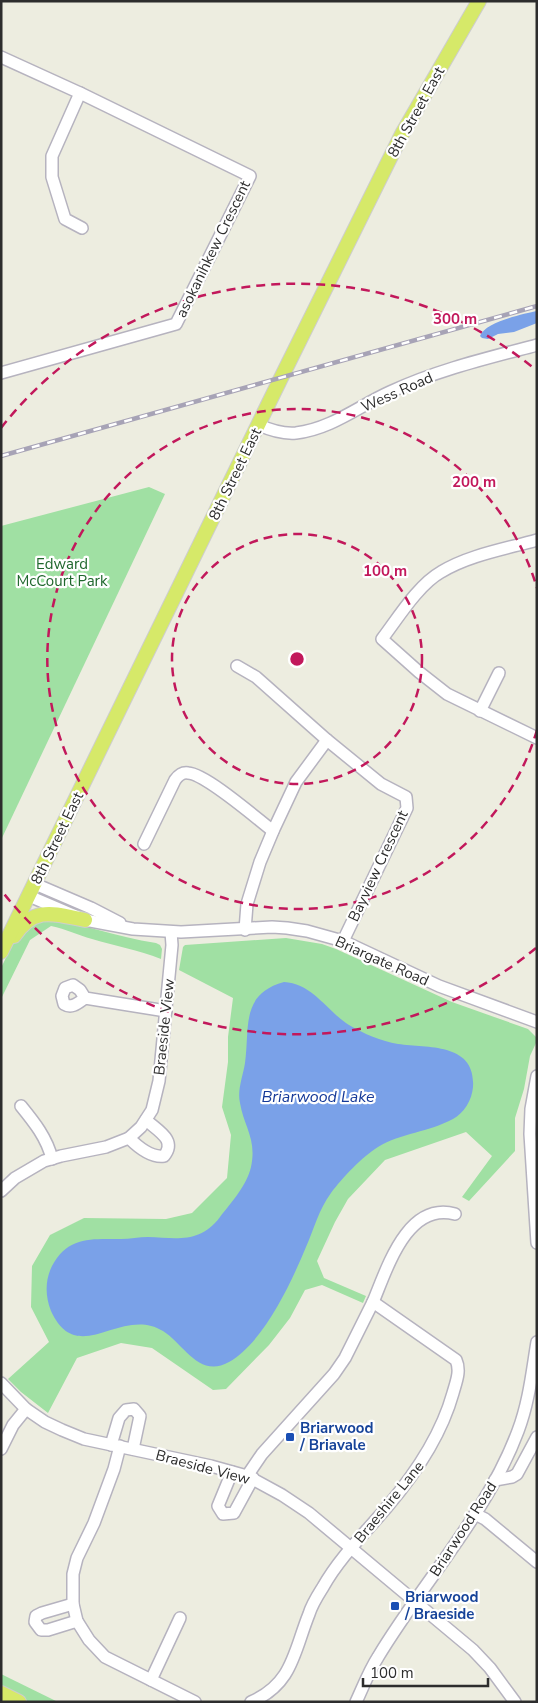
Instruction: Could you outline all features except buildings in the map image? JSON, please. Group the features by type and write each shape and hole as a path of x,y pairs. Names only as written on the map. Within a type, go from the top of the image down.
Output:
{"main road":[{"name":"8th Street East","path":"1,954 402,134 479,1"},
{"path":"1,954 24,924 41,914 53,913 85,920"},
{"path":"1,1693 19,1702"}],"street":[{"name":"asokanihkew Crescent","path":"1,57 80,93 250,176 176,324 1,373"},
{"path":"80,93 52,156 52,177 65,219 82,228"},
{"name":"Wess Road","path":"259,425 270,430 295,433 326,426 391,391 452,368 537,345"},
{"path":"537,540 461,562 439,573 420,590 382,639 447,694 537,738"},
{"path":"237,666 256,677 327,740 296,782 273,830 260,862 247,904 245,930"},
{"path":"480,711 499,673"},
{"name":"Bayview Crescent","path":"327,740 381,784 406,797 407,808 343,941"},
{"path":"144,844 175,780 183,773 194,774 209,783 273,830"},
{"name":"Briargate Road","path":"32,890 85,920 133,929 171,932 287,928 307,931 343,941 439,986 537,1022"},
{"name":"Briargate Road","path":"32,890 90,908 133,929"},
{"name":"Braeside View","path":"1,1191 15,1178 52,1159 106,1147 129,1138 146,1120 152,1110 159,1081 172,945 171,932"},
{"path":"85,998 166,1011"},
{"path":"537,1076 531,1109 530,1134 537,1243"},
{"path":"21,1106 40,1129 52,1159"},
{"path":"129,1138 137,1146 156,1157 164,1156 168,1151 169,1145 166,1138 146,1120"},
{"path":"232,1472 218,1506 223,1514 234,1513 262,1454 334,1374 345,1358 400,1242 419,1221 432,1214 445,1211 455,1214"},
{"name":"Braeshire Lane","path":"351,1549 409,1480 427,1452 452,1399 459,1366 456,1360 445,1351 373,1302"},
{"name":"Briarwood Road","path":"356,1702 376,1659 475,1514 495,1480 533,1394 537,1342"},
{"name":"Braeside View","path":"1,1383 26,1409 45,1422 62,1430 84,1439 250,1477 309,1513 473,1650 490,1668 515,1702"},
{"path":"1,1450 13,1426 26,1409"},
{"path":"133,1449 140,1416 134,1410 126,1410 119,1418 114,1469 94,1523 77,1558 73,1574 73,1604 77,1621 89,1640 106,1657 195,1702"},
{"path":"495,1480 512,1477 517,1474 537,1437"},
{"path":"475,1514 485,1519 537,1562"},
{"path":"252,1702 278,1684 286,1674 293,1661 309,1613 323,1587 351,1549"},
{"path":"73,1604 42,1613 36,1616 35,1622 40,1630 48,1630 77,1621"},
{"path":"151,1680 180,1618"}],"green space":[{"name":"Edward McCourt Park","path":"149,487 165,494 1,840 1,526"},
{"path":"40,917 156,943 162,949 161,959 51,926 30,940 1,999 1,968 15,939"},
{"path":"286,938 322,944 336,949 452,1002 528,1029 536,1037 536,1043 530,1056 524,1089 515,1118 515,1151 469,1201 462,1197 492,1156 466,1132 385,1160 348,1199 317,1261 324,1278 366,1296 363,1303 322,1285 305,1290 290,1318 269,1345 226,1389 213,1390 152,1348 121,1343 77,1358 48,1413 8,1379 49,1342 31,1307 32,1266 50,1235 84,1218 166,1219 192,1213 227,1178 231,1135 222,1107 233,998 179,970 183,947 185,945"},
{"path":"1,1674 58,1702 29,1702 1,1688"}],"water":[{"path":"537,311 537,323 514,332 498,334 488,339 480,336 483,331 497,323"},
{"name":"Briarwood Lake","path":"284,982 303,987 349,1025 373,1037 398,1044 448,1050 459,1055 467,1062 472,1073 473,1087 467,1106 453,1119 387,1142 378,1147 365,1156 346,1174 323,1206 293,1277 275,1310 254,1341 229,1362 218,1366 200,1363 163,1331 147,1325 131,1325 87,1336 74,1335 62,1327 51,1311 47,1294 47,1282 52,1266 65,1249 81,1241 90,1240 148,1237 187,1238 196,1235 212,1226 242,1187 249,1174 252,1157 251,1141 239,1098 250,1014 260,995 270,987"}],"railway":[{"path":"1,456 537,306"}],"place":[{"name":"Briarwood / Briavale","path":"290,1437"},
{"name":"Briarwood / Braeside","path":"395,1606"}]}
